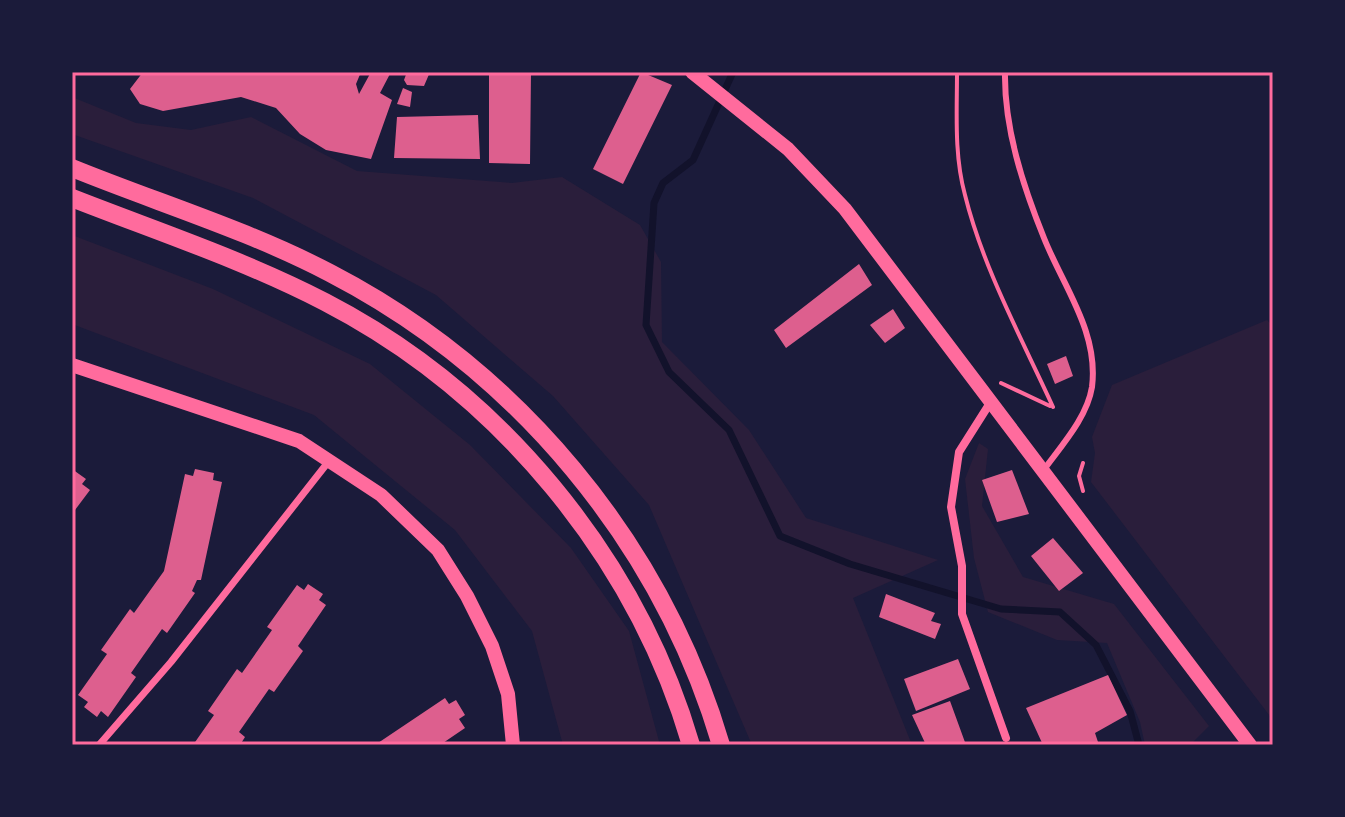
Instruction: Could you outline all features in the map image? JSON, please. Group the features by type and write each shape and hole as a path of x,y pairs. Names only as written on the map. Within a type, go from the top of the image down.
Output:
{"main road":[{"path":"72,168 329,272 419,326 498,389 570,465 633,550 683,643 721,745"},
{"path":"72,198 246,266 327,303 416,359 459,393 534,466 597,546 648,636 670,683 691,745"}],"street":[{"path":"694,73 788,149 845,209 1041,473 1250,745"},
{"path":"72,365 299,441 381,495 438,550 492,646 508,694 513,745"},
{"path":"990,403 959,452 951,507 962,582 962,614 1006,738"},
{"path":"99,745 171,662 330,460"}],"lane":[{"path":"1005,72 1016,160 1044,239 1085,326 1093,362 1092,389 1083,414 1041,473"}],"path":[{"path":"957,72 956,139 964,195 980,241 1053,407 1001,383"},
{"path":"1083,463 1079,476 1085,501"}],"shaded area":[{"path":"72,97 136,123 191,130 251,117 357,171 512,183 562,177 640,225 661,262 662,342 749,430 806,518 938,560 853,598 912,745 752,745 649,505 553,396 436,295 253,198 72,134"},
{"path":"72,235 213,289 370,364 470,445 571,548 629,631 660,745 563,745 532,631 455,530 314,415 72,324"},
{"path":"1267,320 1273,326 1273,720 1091,482 1095,453 1092,437 1112,385"},
{"path":"979,443 988,449 982,506 1023,577 1114,604 1209,726 1190,745 1145,745 1140,722 1107,643 1057,640 988,612 974,558 965,479"}],"building":[{"path":"143,72 361,72 356,84 359,94 371,72 391,72 380,93 392,100 371,159 326,150 300,134 276,108 241,97 163,111 140,104 130,89"},
{"path":"407,72 430,72 424,86 407,85 404,80"},
{"path":"489,72 531,72 530,164 489,163"},
{"path":"641,72 672,85 623,184 593,169"},
{"path":"403,88 412,92 410,107 397,104"},
{"path":"478,115 480,159 394,158 397,117"},
{"path":"859,264 872,285 786,348 774,330"},
{"path":"893,309 905,328 885,343 870,325"},
{"path":"1066,356 1073,376 1055,384 1047,364"},
{"path":"72,469 86,479 82,484 90,490 72,514"},
{"path":"195,469 214,473 213,480 222,482 201,580 197,580 192,591 195,593 167,633 162,629 131,673 136,677 108,717 101,711 97,717 84,707 88,702 78,695 107,654 101,650 130,609 134,613 164,571 185,474 193,476"},
{"path":"1012,470 1029,514 997,522 982,480"},
{"path":"1053,538 1083,573 1059,591 1031,556"},
{"path":"308,584 323,594 319,600 326,605 298,646 303,651 274,692 269,689 239,732 245,737 240,745 193,745 214,715 208,711 237,669 242,673 272,630 267,627 297,585 304,590"},
{"path":"886,594 935,613 931,621 941,624 935,639 879,617"},
{"path":"958,659 970,689 916,711 904,679"},
{"path":"1108,675 1127,715 1095,733 1099,745 1043,745 1026,708"},
{"path":"445,698 449,704 456,700 465,715 459,719 465,728 440,745 375,745"},
{"path":"950,701 966,745 926,745 912,715"}],"waterway":[{"path":"733,72 693,160 663,183 654,203 646,325 669,372 729,430 780,536 850,564 1001,609 1060,612 1096,645 1130,711 1139,745"}]}
